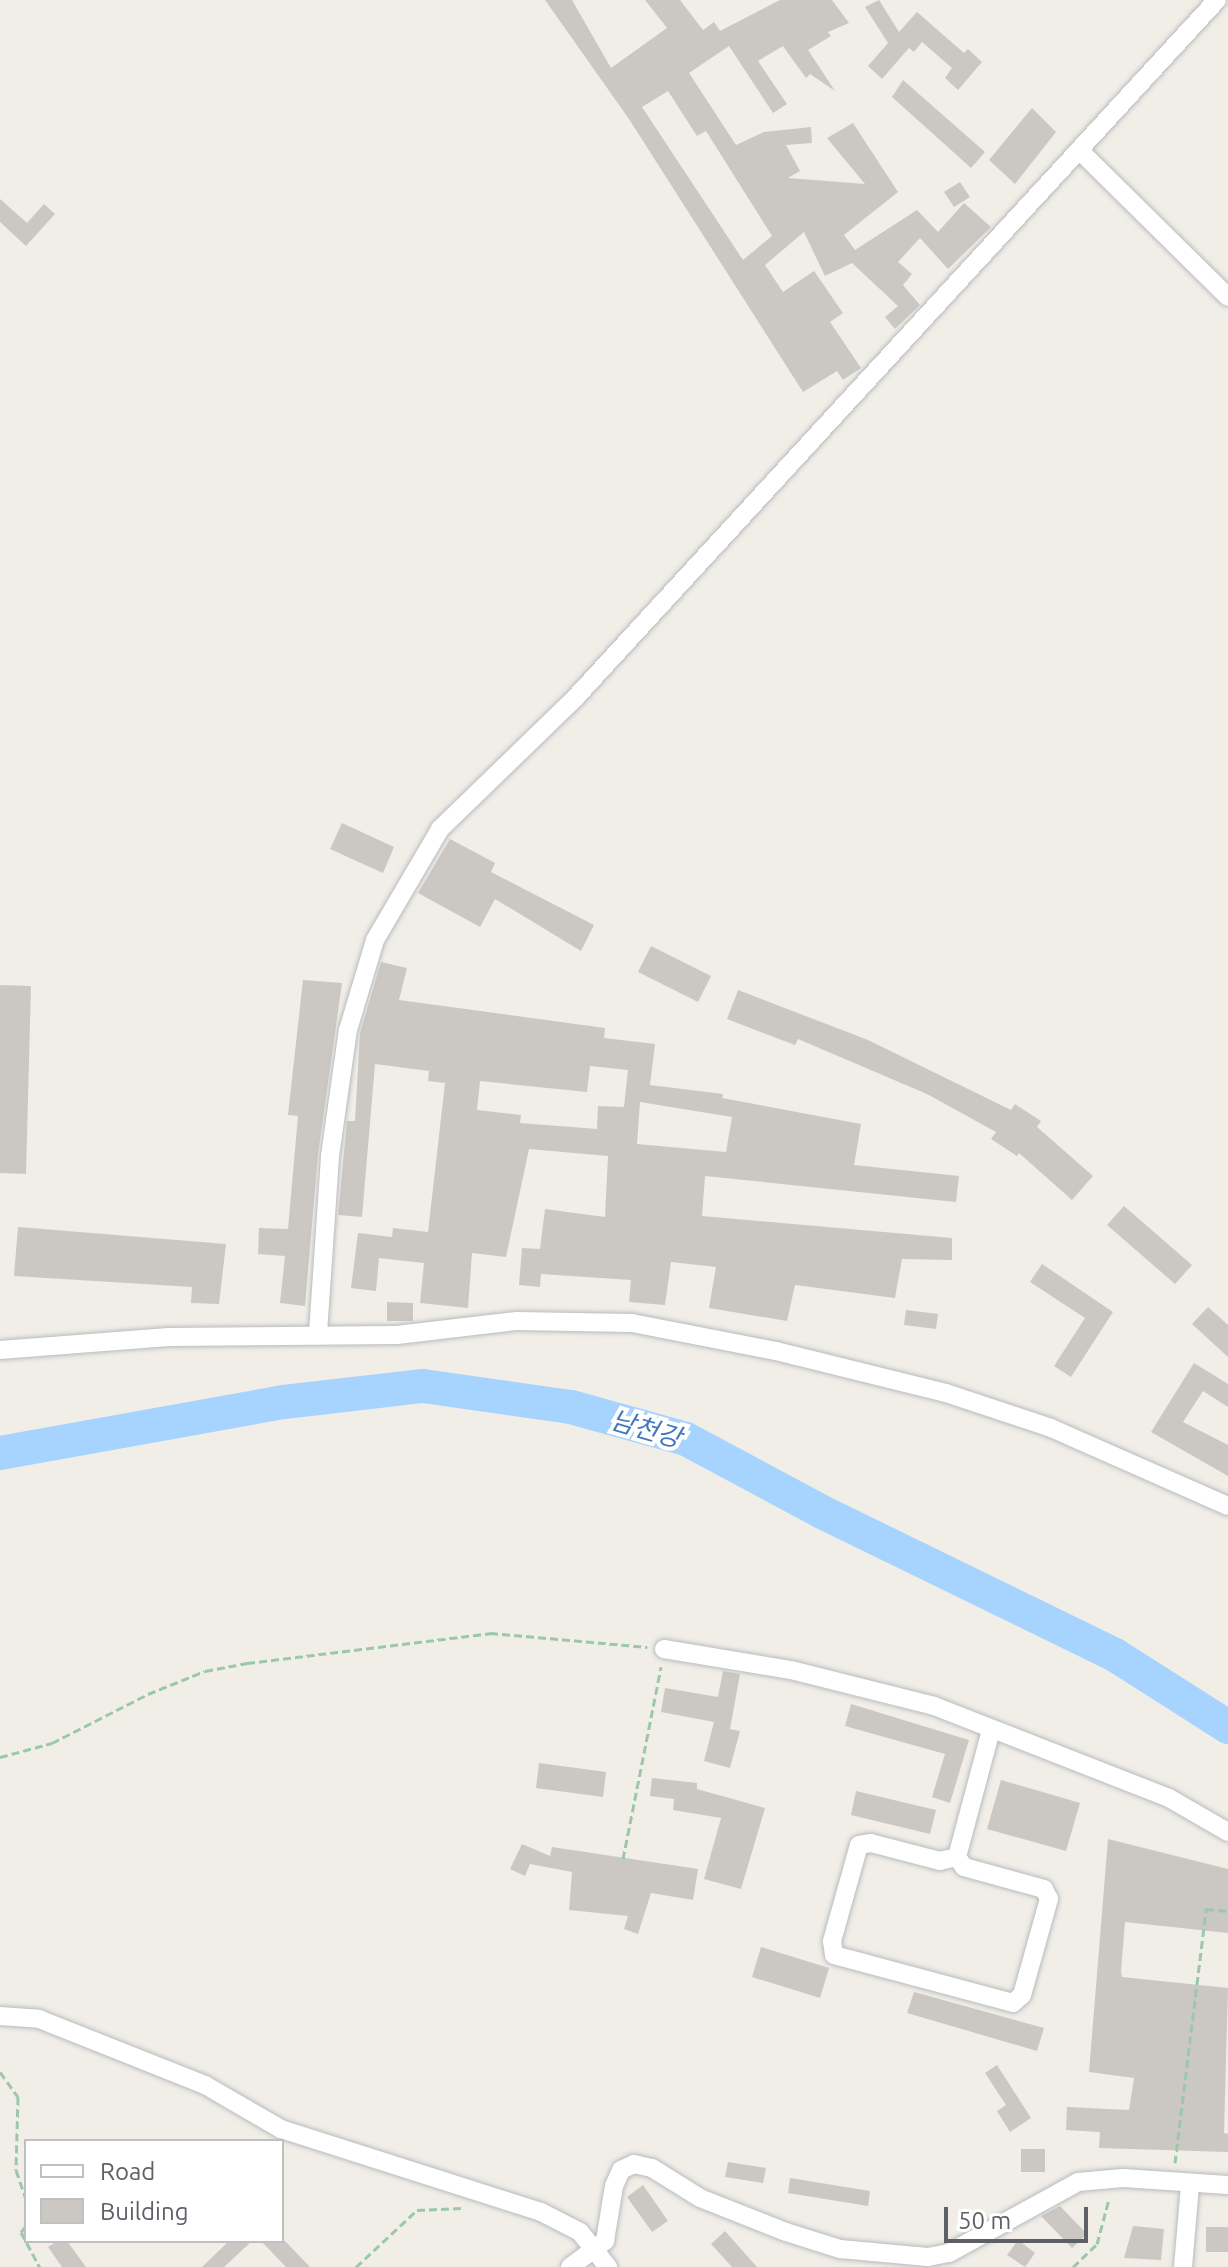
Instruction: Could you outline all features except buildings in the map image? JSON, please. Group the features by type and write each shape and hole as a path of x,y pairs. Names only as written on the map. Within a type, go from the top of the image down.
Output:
{"street":[{"path":"318,1333 330,1156 348,1030 375,940 429,845 586,687 1217,0"},
{"path":"1079,150 1228,297"},
{"path":"0,1350 318,1333 397,1335 587,1319 681,1329 946,1393 1051,1428 1228,1506"},
{"path":"664,1649 805,1674 934,1706 1169,1798 1228,1832"},
{"path":"957,1857 940,1861 871,1843 859,1845 832,1941 834,1955 1013,2003 1022,1995 1049,1899 1044,1889 964,1867 957,1857 991,1730"},
{"path":"0,2016 39,2019 72,2031 205,2085 281,2129 497,2195 580,2232 608,2267"},
{"path":"570,2267 608,2233 621,2170 634,2164 652,2168 700,2198 786,2232 840,2249 928,2257 949,2253 1063,2188 1112,2178 1228,2185"},
{"path":"1182,2184 1183,2267"}],"path":[{"path":"0,1757 52,1743 123,1705 205,1671 247,1663 490,1633 546,1634 664,1649 623,1859"},
{"path":"1182,2184 1206,1909 1228,1911"},
{"path":"0,2072 18,2097 16,2170 24,2193"},
{"path":"1073,2267 1097,2244 1112,2178"},
{"path":"356,2267 417,2210 478,2205 497,2195"},
{"path":"27,2243 40,2267"}],"waterway":[{"name":"남천강","path":"0,1453 284,1402 423,1386 571,1407 686,1439 822,1512 1115,1655 1228,1727"}]}
